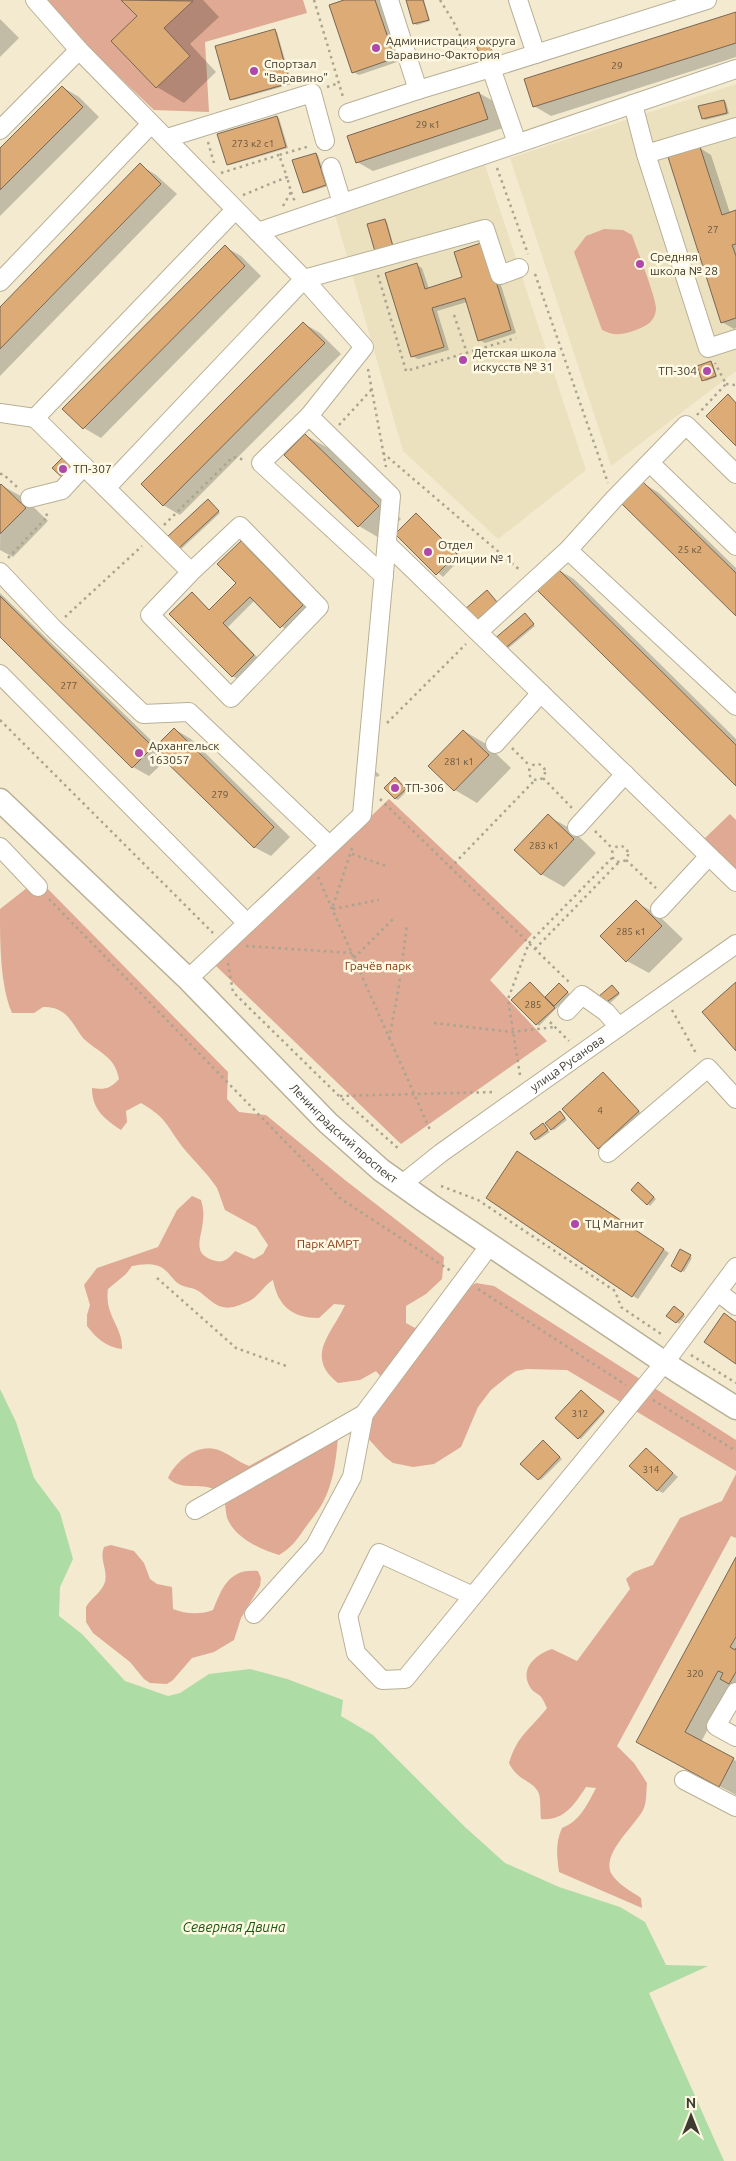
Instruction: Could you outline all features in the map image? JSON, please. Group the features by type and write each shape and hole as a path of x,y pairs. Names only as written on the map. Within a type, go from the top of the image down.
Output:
{"main road":[{"name":"Ленинградский проспект","path":"0,800 188,979 328,1122 401,1185 490,1245 670,1354 736,1408"}],"street":[{"path":"35,0 79,50 167,138 235,210 265,230 304,279 364,346 308,416 261,463 384,576"},
{"path":"389,0 418,90"},
{"path":"518,0 536,54"},
{"path":"348,113 707,0"},
{"path":"0,130 79,50"},
{"path":"265,230 736,69"},
{"path":"484,70 517,143"},
{"path":"167,138 312,93 325,141"},
{"path":"633,104 646,154 708,348 736,339"},
{"path":"0,282 151,124"},
{"path":"646,154 736,127"},
{"path":"331,167 342,203"},
{"path":"35,418 235,210"},
{"path":"106,488 304,279 485,229 500,275 527,265"},
{"path":"0,413 35,418 191,572"},
{"path":"188,979 362,815 391,496 308,416"},
{"path":"478,632 568,550 614,499 686,425 736,474"},
{"path":"650,463 736,546"},
{"path":"30,498 62,490 84,466"},
{"path":"240,526 320,607 231,698 150,615 191,572 240,526"},
{"path":"386,544 736,882"},
{"path":"568,550 736,706"},
{"path":"3,566 53,628 142,714 189,712 329,846"},
{"path":"0,674 247,923"},
{"path":"498,741 541,693"},
{"path":"577,827 625,774"},
{"path":"0,847 38,887"},
{"path":"664,904 709,856"},
{"name":"улица Русанова","path":"401,1185 441,1153 736,944"},
{"path":"567,1011 582,995 606,1012 619,1027"},
{"path":"608,1153 708,1068 736,1099"},
{"path":"196,1510 364,1414 490,1245"},
{"path":"473,1596 379,1553 348,1616 356,1653 382,1680 406,1679 639,1394 736,1267"},
{"path":"718,1292 736,1306"},
{"path":"254,1614 314,1546 329,1520 352,1477 364,1414"},
{"path":"736,1692 716,1726 736,1737"},
{"path":"684,1780 734,1802"}],"path":[{"path":"440,0 484,70"},
{"path":"204,126 214,164"},
{"path":"492,151 527,265 614,499"},
{"path":"217,174 279,155"},
{"path":"265,230 291,192 287,177"},
{"path":"374,261 406,371 516,338"},
{"path":"454,315 467,353"},
{"path":"364,346 391,496"},
{"path":"708,348 726,384"},
{"path":"726,384 736,385"},
{"path":"686,425 726,384"},
{"path":"329,436 372,389"},
{"path":"383,453 533,582"},
{"path":"53,628 233,457 261,463"},
{"path":"0,474 3,474 48,516 3,566"},
{"path":"368,742 478,632"},
{"path":"0,720 225,944 233,992 338,1096 400,1150"},
{"path":"498,741 530,766"},
{"path":"450,868 535,780 542,779 545,770 539,764 530,766"},
{"path":"530,766 529,774 535,780"},
{"path":"365,784 582,995"},
{"path":"332,909 352,854 355,821"},
{"path":"329,846 386,866"},
{"path":"520,1075 508,999 529,943 612,858 613,849 622,846 628,853 626,860"},
{"path":"612,858 618,863"},
{"path":"626,860 664,904"},
{"path":"535,949 618,863 626,860"},
{"path":"311,862 431,1132"},
{"path":"38,887 340,1199 639,1394 656,1402 736,1451"},
{"path":"332,909 379,900"},
{"path":"354,958 393,920"},
{"path":"389,1039 399,986 407,924"},
{"path":"225,944 352,953"},
{"path":"664,995 694,1052 708,1068"},
{"path":"550,1022 569,1041"},
{"path":"434,1023 512,1032 555,1027"},
{"path":"338,1096 496,1092"},
{"path":"441,1186 478,1200 615,1291 621,1308 670,1354 736,1383"},
{"path":"157,1278 236,1348 290,1368"}],"shaded area":[{"name":"Средняя школа № 28","path":"736,84 736,371 611,466 510,158"},
{"name":"Детская школа искусств № 31","path":"485,165 586,470 498,539 403,451 335,215"}],"green space":[{"path":"45,0 303,0 307,13 205,42 209,112 154,110 79,39"},
{"path":"604,229 623,230 632,235 655,304 654,317 649,323 627,333 615,334 602,330 574,252 586,236"},
{"name":"Грачёв парк","path":"389,799 532,934 490,980 547,1041 401,1144 216,966"},
{"path":"730,814 736,820 736,872 704,839"},
{"name":"Парк АМРТ","path":"32,884 46,887 228,1072 227,1099 239,1112 266,1115 345,1180 444,1257 442,1279 426,1294 406,1306 406,1323 415,1328 430,1311 476,1283 494,1286 736,1440 736,1471 567,1370 527,1369 516,1371 491,1390 478,1407 461,1447 434,1464 413,1467 393,1463 364,1434 381,1377 376,1371 360,1380 338,1383 328,1373 323,1364 322,1354 324,1345 345,1305 334,1304 319,1318 301,1316 288,1309 278,1297 273,1280 251,1300 226,1308 216,1305 198,1290 179,1284 162,1267 145,1264 132,1266 126,1274 108,1289 109,1307 120,1334 122,1349 106,1344 98,1338 87,1326 87,1315 90,1305 84,1285 97,1268 158,1247 177,1210 192,1196 201,1200 202,1203 203,1217 199,1245 203,1255 216,1261 222,1261 235,1251 254,1259 263,1254 268,1245 256,1227 225,1210 217,1188 157,1114 141,1103 126,1111 127,1122 121,1130 100,1113 94,1102 92,1088 103,1089 113,1085 119,1079 117,1071 106,1056 84,1039 65,1014 57,1009 46,1007 34,1013 12,1013 3,976 0,909"},
{"path":"327,1427 338,1437 335,1465 328,1492 319,1509 300,1536 279,1555 257,1546 237,1532 228,1520 225,1502 218,1492 206,1487 180,1485 168,1478 183,1459 197,1450 213,1449 225,1453 249,1466 306,1435"},
{"path":"736,1474 736,1538 731,1536 617,1746 634,1763 647,1783 643,1810 620,1840 609,1865 611,1873 617,1881 641,1898 642,1908 559,1872 557,1845 562,1828 578,1817 596,1788 586,1787 573,1806 562,1814 549,1819 541,1819 540,1797 537,1789 517,1774 509,1763 520,1739 547,1708 542,1698 531,1688 527,1680 528,1668 535,1658 552,1649 577,1661 630,1589 626,1579 634,1572 653,1565 680,1518 722,1501"},
{"path":"111,1545 134,1551 144,1563 150,1579 157,1584 172,1587 173,1609 183,1612 198,1613 213,1610 224,1587 233,1576 248,1571 258,1571 261,1578 260,1586 241,1618 234,1640 214,1652 192,1658 173,1680 167,1684 150,1683 144,1679 130,1662 93,1633 86,1622 86,1607 105,1582 106,1577 102,1556 104,1547"}],"water":[{"name":"Северная Двина","path":"0,1389 16,1422 34,1478 60,1513 73,1559 60,1587 59,1616 82,1634 125,1681 168,1696 180,1693 209,1674 250,1669 287,1679 343,1700 341,1716 373,1735 465,1827 505,1863 559,1887 620,1907 645,1922 666,1965 708,1966 649,1993 724,2161 0,2161"}],"building":[{"path":"121,0 193,1 164,28 190,56 156,88 111,41 137,16"},
{"path":"344,0 375,0 395,58 352,73 329,5"},
{"path":"406,0 423,0 429,20 413,24"},
{"path":"736,12 736,43 533,107 524,79"},
{"name":"Спортзал \"Варавино\"","path":"275,29 290,83 230,100 215,46"},
{"path":"487,38 493,53 481,58 475,43"},
{"path":"62,86 83,107 0,190 0,148"},
{"path":"479,92 488,119 356,163 347,136"},
{"path":"724,100 727,113 702,119 698,106"},
{"path":"277,116 286,147 227,165 217,134"},
{"path":"700,147 722,215 736,210 736,244 732,245 736,256 736,318 721,323 668,157"},
{"path":"316,153 326,185 303,193 292,160"},
{"path":"140,163 161,184 0,349 0,307"},
{"path":"385,219 394,250 376,255 367,224"},
{"path":"484,242 511,330 478,341 465,298 432,308 444,347 411,357 385,273 417,263 425,289 462,277 454,252"},
{"path":"225,245 245,266 83,429 62,409"},
{"path":"303,322 325,343 163,506 141,484"},
{"name":"ТП-304","path":"711,361 716,376 702,381 697,366"},
{"path":"728,394 736,403 736,446 706,416"},
{"path":"305,434 379,506 358,527 284,455"},
{"name":"ТП-307","path":"62,458 74,470 65,480 52,468"},
{"path":"643,482 736,573 736,616 621,503"},
{"path":"0,485 26,508 0,534"},
{"path":"208,499 219,511 177,550 166,538"},
{"path":"416,513 457,554 436,575 395,534"},
{"path":"241,541 303,605 280,628 250,597 223,623 254,655 232,677 169,614 192,592 209,610 236,583 217,564"},
{"path":"557,568 736,745 736,786 536,589"},
{"path":"487,590 497,602 475,622 464,610"},
{"path":"0,596 153,747 132,768 0,637"},
{"path":"525,613 534,624 502,651 493,640"},
{"path":"174,728 274,827 254,848 153,749"},
{"path":"463,730 489,755 454,791 428,766"},
{"name":"ТП-306","path":"395,777 406,789 395,799 384,788"},
{"path":"548,814 574,839 541,875 514,850"},
{"path":"636,900 662,926 626,962 600,936"},
{"path":"530,982 555,1008 536,1025 511,1000"},
{"path":"736,982 736,1051 702,1012"},
{"path":"559,983 568,992 554,1006 545,997"},
{"path":"612,985 619,993 604,1004 598,997"},
{"path":"603,1072 639,1111 598,1149 562,1109"},
{"path":"560,1111 565,1118 551,1130 545,1123"},
{"path":"543,1123 548,1130 535,1140 530,1133"},
{"name":"ТЦ Магнит","path":"517,1151 664,1249 632,1297 486,1198"},
{"path":"638,1182 654,1197 647,1205 631,1190"},
{"path":"680,1249 691,1255 681,1272 671,1266"},
{"path":"674,1306 684,1314 676,1323 666,1316"},
{"path":"724,1313 736,1322 736,1364 704,1342"},
{"path":"581,1390 604,1411 578,1439 555,1418"},
{"path":"543,1440 560,1457 538,1480 520,1464"},
{"path":"646,1448 673,1473 657,1491 629,1466"},
{"path":"736,1557 736,1637 730,1647 735,1650 736,1648 736,1672 729,1684 720,1679 723,1673 718,1671 685,1732 734,1758 719,1787 636,1742"}],"place":[{"name":"Администрация округа Варавино-Фактория","path":"376,48"},
{"name":"Спортзал \"Варавино\"","path":"254,71"},
{"name":"Средняя школа № 28","path":"640,264"},
{"name":"Детская школа искусств № 31","path":"463,360"},
{"name":"ТП-304","path":"707,371"},
{"name":"ТП-307","path":"63,469"},
{"name":"Отдел полиции № 1","path":"428,552"},
{"name":"Архангельск 163057","path":"139,753"},
{"name":"ТП-306","path":"395,788"},
{"name":"ТЦ Магнит","path":"575,1224"}]}
